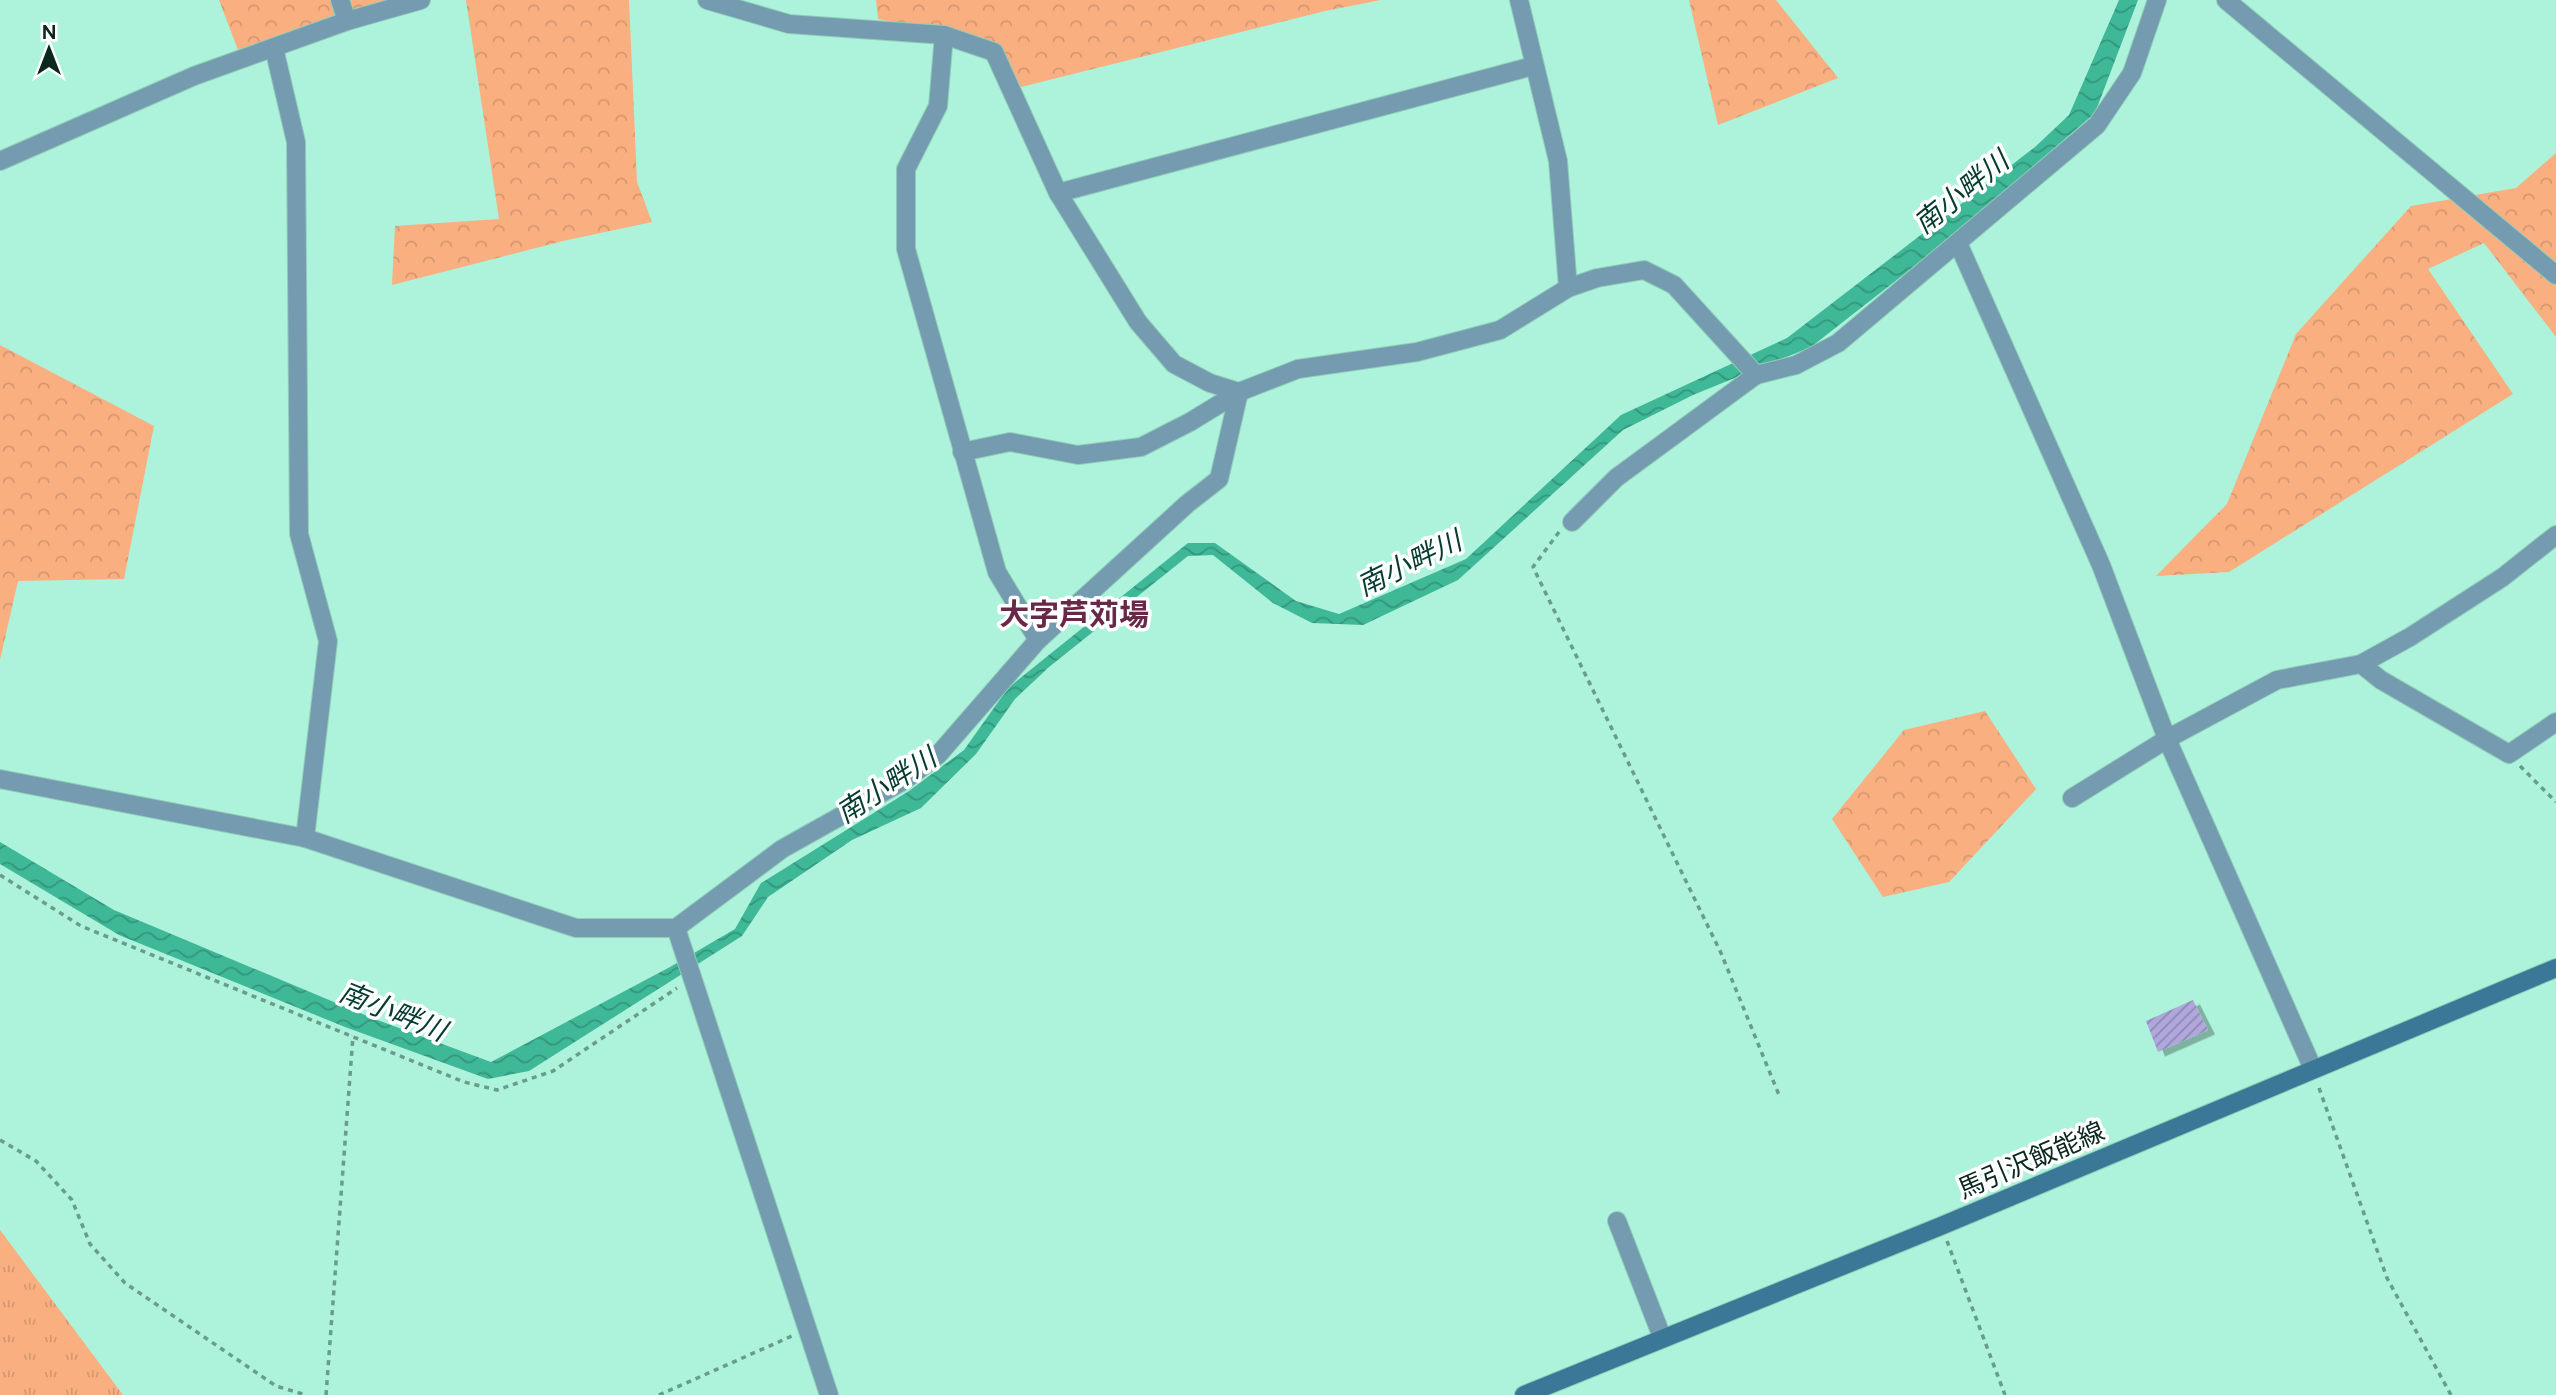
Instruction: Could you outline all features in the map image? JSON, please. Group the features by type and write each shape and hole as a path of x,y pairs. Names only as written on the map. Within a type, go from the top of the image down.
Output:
{"main road":[{"name":"馬引沢飯能線","path":"1524,1395 1941,1226 2556,968"}],"street":[{"path":"340,0 347,21"},
{"path":"0,161 194,76 347,21 421,0"},
{"path":"707,0 789,23 944,35 994,51 1058,193 1138,321 1174,364 1210,383 1239,392"},
{"path":"1519,0 1558,161 1567,288"},
{"path":"1572,522 1616,478 1756,375 1796,365 1838,343 2096,125 2132,73 2157,0"},
{"path":"2226,0 2556,275"},
{"path":"944,35 938,106 906,169 906,249 997,572 1038,640"},
{"path":"274,48 296,142 299,534 328,641 305,838"},
{"path":"1058,193 1533,66"},
{"path":"1958,243 2101,565 2167,739 2313,1069"},
{"path":"962,452 1010,442 1078,455 1141,447 1190,422 1239,392 1298,369 1417,352 1500,330 1567,288 1597,278 1644,270 1674,285 1756,375"},
{"path":"0,779 305,838 576,928 678,937 782,849 922,769 938,755 1038,640 1187,504 1219,479 1239,392"},
{"path":"2071,798 2167,739 2277,680 2361,664 2410,637 2503,577 2556,535"},
{"path":"2361,664 2381,680 2509,754 2556,722"},
{"path":"678,937 810,1328 829,1395"},
{"path":"1617,1221 1662,1337"}],"path":[{"path":"1572,522 1558,533 1533,568 1721,953 1779,1095"},
{"path":"2509,754 2556,802"},
{"path":"0,875 80,926 464,1083 497,1090 553,1071 690,976"},
{"path":"326,1395 353,1036"},
{"path":"2313,1069 2387,1278 2451,1395"},
{"path":"0,1140 36,1161 72,1199 90,1244 125,1283 276,1386 306,1395"},
{"path":"1941,1226 2005,1395"},
{"path":"659,1395 810,1328"}],"green space":[{"path":"219,0 408,0 238,50"},
{"path":"466,0 629,0 637,182 652,222 563,241 392,285 395,226 499,219"},
{"path":"876,0 1381,0 1325,11 1021,87 997,44 878,19"},
{"path":"1689,0 1776,0 1838,78 1718,125"},
{"path":"2556,153 2556,337 2484,243 2428,269 2513,394 2229,572 2156,576 2227,504 2296,334 2411,206 2516,188"},
{"path":"0,345 154,426 124,579 18,581 0,660"},
{"path":"1985,711 2036,789 1949,882 1883,897 1832,819 1904,730"},
{"path":"0,1230 123,1395 0,1395"}],"water":[{"path":"2119,0 2138,0 2095,113 1953,236 1811,347 1693,395 1623,430 1458,580 1363,625 1312,623 1273,603 1213,555 1188,556 1049,667 1015,699 976,754 921,808 852,840 768,897 742,936 529,1071 488,1079 345,1027 119,935 0,864 0,842 114,910 372,1018 491,1062 670,967 735,929 761,883 909,791 964,750 1008,688 1188,543 1215,543 1296,601 1339,614 1466,559 1621,415 1787,338 2035,147 2069,115"}],"building":[{"path":"2193,1000 2208,1030 2158,1052 2146,1021"}],"district":[{"name":"大字芦苅場","path":"1074,615"}],"water label":[{"name":"南小畔川","path":"1961,192"},
{"name":"南小畔川","path":"1409,563"},
{"name":"南小畔川","path":"886,785"},
{"name":"南小畔川","path":"393,1011"}]}
